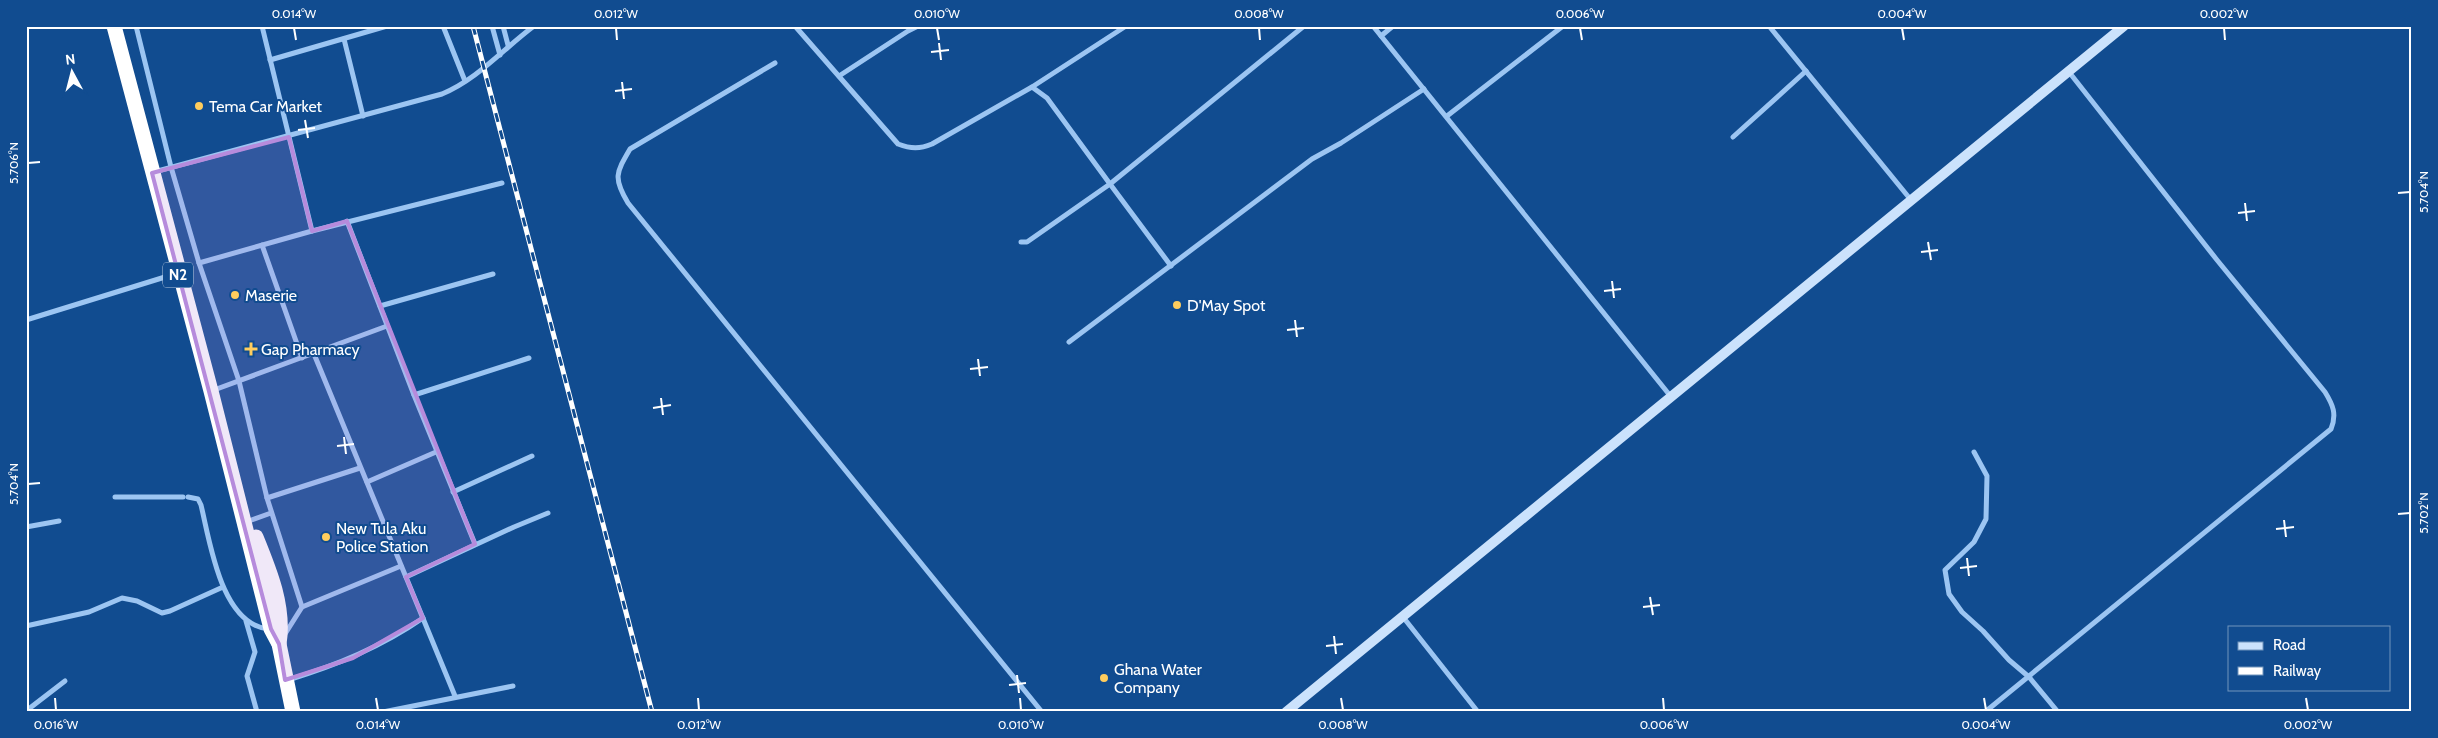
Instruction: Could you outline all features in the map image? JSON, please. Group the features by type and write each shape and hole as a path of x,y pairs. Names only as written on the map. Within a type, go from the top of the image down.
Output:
{"highway":[{"name":"N2","path":"114,26 210,391 270,629 279,644"},
{"name":"N2","path":"244,523 252,529 256,537 277,598 282,622 279,644 293,712"}],"street":[{"path":"136,26 171,167 239,381 271,513 302,607"},
{"path":"262,26 312,231"},
{"path":"270,60 387,26"},
{"path":"443,26 465,81"},
{"path":"492,26 500,55"},
{"path":"503,26 508,45"},
{"path":"152,173 442,94 484,69 508,45 534,26"},
{"path":"795,26 898,144 909,149 922,148 932,144 1032,87 1126,26"},
{"path":"839,76 906,28 918,26"},
{"path":"1021,242 1027,242 1110,184 1304,26"},
{"path":"1372,26 1447,116 1672,398"},
{"path":"1381,36 1393,26"},
{"path":"1447,116 1563,26"},
{"path":"1768,26 1912,200"},
{"path":"1286,712 1556,489 1672,398 2124,26"},
{"path":"344,39 363,116"},
{"path":"775,63 630,150 617,171 618,187 628,203 1042,712"},
{"path":"1734,137 1806,71"},
{"path":"1985,712 2331,428 2336,417 2333,404 2325,392 2217,260 2069,72"},
{"path":"1032,87 1047,98 1171,266"},
{"path":"1069,342 1312,159 1424,89"},
{"path":"200,263 347,221 502,183"},
{"path":"347,221 436,452 475,544"},
{"path":"262,245 302,358"},
{"path":"26,320 178,273"},
{"path":"380,306 494,274"},
{"path":"210,391 387,326"},
{"path":"314,354 455,696"},
{"path":"414,395 529,358"},
{"path":"367,482 436,452"},
{"path":"1974,452 1987,476 1986,519 1974,542 1945,570 1949,594 1962,612 1983,631 2009,660 2029,677 2058,712"},
{"path":"453,492 532,456"},
{"path":"267,498 360,468"},
{"path":"115,497 185,497 198,500 201,505 223,587 234,607 246,620 262,628 270,629"},
{"path":"244,523 271,513"},
{"path":"406,577 475,544 548,513"},
{"path":"26,527 59,521"},
{"path":"279,644 302,607 401,566"},
{"path":"26,626 89,612 122,598 137,601 162,613 223,587"},
{"path":"1403,617 1478,712"},
{"path":"285,680 353,658 403,632 423,618"},
{"path":"246,620 254,652 247,676 257,712"},
{"path":"26,711 64,681"},
{"path":"383,712 455,696 513,686"}],"highlighted area":[{"path":"289,137 312,231 347,221 475,544 406,577 423,618 353,658 285,680 279,644 271,629 152,173"}],"railway":[{"path":"473,26 652,712"}],"place":[{"name":"Tema Car Market","path":"199,106"},
{"name":"Maserie","path":"235,295"},
{"name":"D'May Spot","path":"1177,305"},
{"name":"Gap Pharmacy","path":"251,349"},
{"name":"New Tula Aku Police Station","path":"326,537"},
{"name":"Ghana Water Company","path":"1104,678"}]}
